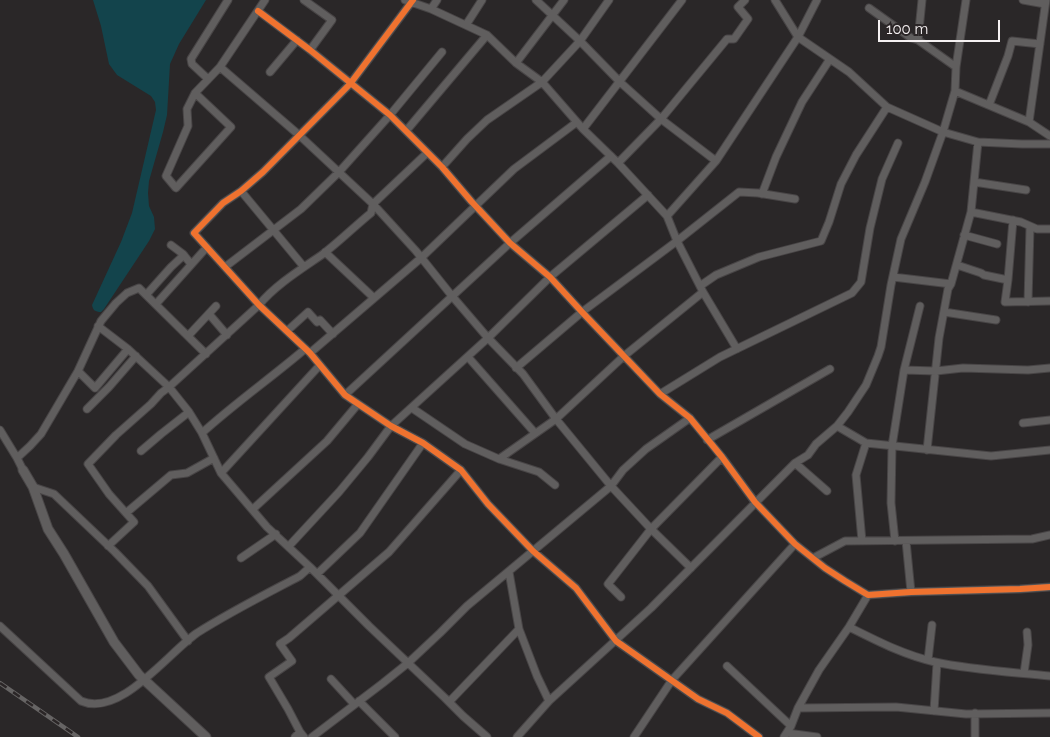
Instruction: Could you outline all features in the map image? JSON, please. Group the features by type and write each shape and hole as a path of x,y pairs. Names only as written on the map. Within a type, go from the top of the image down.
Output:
{"street":[{"path":"208,79 192,64 191,59 228,0"},
{"path":"195,93 231,127 176,188 166,176 188,126 187,110 195,93 220,67 265,0"},
{"path":"304,0 332,20 310,50"},
{"path":"431,8 437,0"},
{"path":"466,25 482,0"},
{"path":"536,0 661,119 716,162"},
{"path":"516,63 564,0"},
{"path":"442,167 467,139 488,120 542,82 580,41 609,0"},
{"path":"583,129 682,0"},
{"path":"618,163 661,119 727,39 734,39 748,19 738,7 745,0"},
{"path":"775,0 798,37 849,72 887,107 943,132 978,142 1050,144"},
{"path":"667,216 716,162 798,37 817,0"},
{"path":"918,40 922,0"},
{"path":"517,737 549,701 651,608 795,463 808,455 816,444 837,426 866,385 878,356 900,239 925,182 955,91 956,67 966,0"},
{"path":"1023,0 1046,2 1046,27 1040,44 1029,122"},
{"path":"737,349 701,289 667,216 618,163 583,129 542,82 516,63 487,35 431,8 410,1 350,84 263,172 241,191 223,203 194,233 260,305 307,351 345,395 391,426 423,443 461,470 488,504 533,551 576,588 616,641 698,699 727,713 759,737"},
{"path":"869,8 956,67"},
{"path":"258,11 310,50 390,115 442,167 510,243 550,277 660,394 690,418 756,502 795,544 845,582 868,595 1050,587 1050,594"},
{"path":"406,131 487,35"},
{"path":"270,72 297,40"},
{"path":"989,104 1008,56 1012,40 1040,44"},
{"path":"225,266 301,209 339,172 390,115 442,52"},
{"path":"762,194 776,157 802,102 830,59"},
{"path":"220,67 299,135 373,204 416,251 488,338 523,374 556,419 611,486 691,568"},
{"path":"955,91 1029,122 1050,136"},
{"path":"499,459 556,419 716,275 759,257 821,241 829,222 840,184 887,107"},
{"path":"202,433 278,372 333,334 421,258 514,169 577,122"},
{"path":"927,450 939,338 948,289 971,212 978,142"},
{"path":"660,394 720,357 852,293 860,282 870,228 882,179 898,143"},
{"path":"108,546 134,522 109,494 88,464 116,435 260,305 265,298 325,252 371,213 373,204 427,153"},
{"path":"345,395 510,243 611,156"},
{"path":"974,182 1026,190"},
{"path":"241,191 304,267"},
{"path":"516,368 582,312 677,241 738,192 795,199"},
{"path":"289,546 339,492 391,426 488,338 550,277 648,195"},
{"path":"971,212 1013,220 1037,229 1050,229"},
{"path":"1013,220 1005,302 1050,301"},
{"path":"1028,302 1030,227"},
{"path":"964,235 997,244"},
{"path":"171,245 184,255 191,264"},
{"path":"156,304 207,247"},
{"path":"325,252 374,298"},
{"path":"146,296 171,266 184,255"},
{"path":"957,264 984,275 1008,280"},
{"path":"893,277 951,284"},
{"path":"17,458 41,434 78,371 101,321 127,293 139,288 206,354"},
{"path":"188,336 216,306"},
{"path":"895,541 891,503 892,446 904,370 920,306"},
{"path":"287,331 308,312 317,322 320,320 333,334"},
{"path":"944,312 996,320"},
{"path":"209,314 227,334"},
{"path":"98,326 128,349 169,387 189,412 202,433 221,473 267,527 487,737"},
{"path":"78,371 95,388 128,349"},
{"path":"87,409 136,356"},
{"path":"468,356 535,433"},
{"path":"221,473 320,365"},
{"path":"904,370 936,371 963,368 1028,370 1050,368"},
{"path":"707,440 830,369"},
{"path":"253,510 327,441 358,404"},
{"path":"412,408 465,444 499,459 539,472 555,485"},
{"path":"142,451 189,412"},
{"path":"312,737 408,663 467,606 611,486 624,470 646,449 690,418"},
{"path":"1022,423 1050,420"},
{"path":"837,426 866,443 927,450 991,456 1050,450"},
{"path":"0,430 33,487 48,529 114,642 139,675 206,737"},
{"path":"317,574 360,533 423,443"},
{"path":"862,541 856,476 866,443"},
{"path":"621,597 608,584 652,529 722,457"},
{"path":"126,513 171,475 187,474 214,458"},
{"path":"795,463 827,491"},
{"path":"300,735 270,677 292,661 280,644 389,552 461,470"},
{"path":"33,487 54,494 108,546 148,586 188,641"},
{"path":"241,558 276,534"},
{"path":"813,558 845,541 1032,539 1050,535"},
{"path":"906,541 911,592"},
{"path":"634,737 672,680 795,544"},
{"path":"0,626 81,701 94,704 103,703 116,698 144,680 195,635 230,613 300,576 310,567"},
{"path":"509,572 519,629 549,701"},
{"path":"785,735 819,670 849,627 868,595"},
{"path":"928,660 932,625"},
{"path":"849,627 892,648 928,660 965,668 1050,676"},
{"path":"449,702 519,629"},
{"path":"1024,673 1028,645 1027,632"},
{"path":"934,711 938,662"},
{"path":"727,666 791,726"},
{"path":"331,679 395,737"},
{"path":"798,708 896,707 975,714 1050,713"},
{"path":"975,714 975,737"},
{"path":"785,735 817,737"}],"water":[{"path":"93,0 206,0 179,44 170,64 167,115 149,181 149,206 154,217 155,229 149,241 101,312 97,312 92,305 132,213 156,110 155,102 151,96 117,75 109,64"}],"railway":[{"path":"0,683 78,737"}],"cycle path":[{"path":"413,0 350,84 263,172 241,191 223,203 194,233 259,305 310,353 345,395 391,426 423,443 461,470 488,504 533,551 576,588 616,641 698,699 727,713 759,737"},
{"path":"258,11 310,50 390,115 442,167 510,243 550,277 660,394 690,418 755,502 795,544 825,568 868,595 1050,587"}]}
